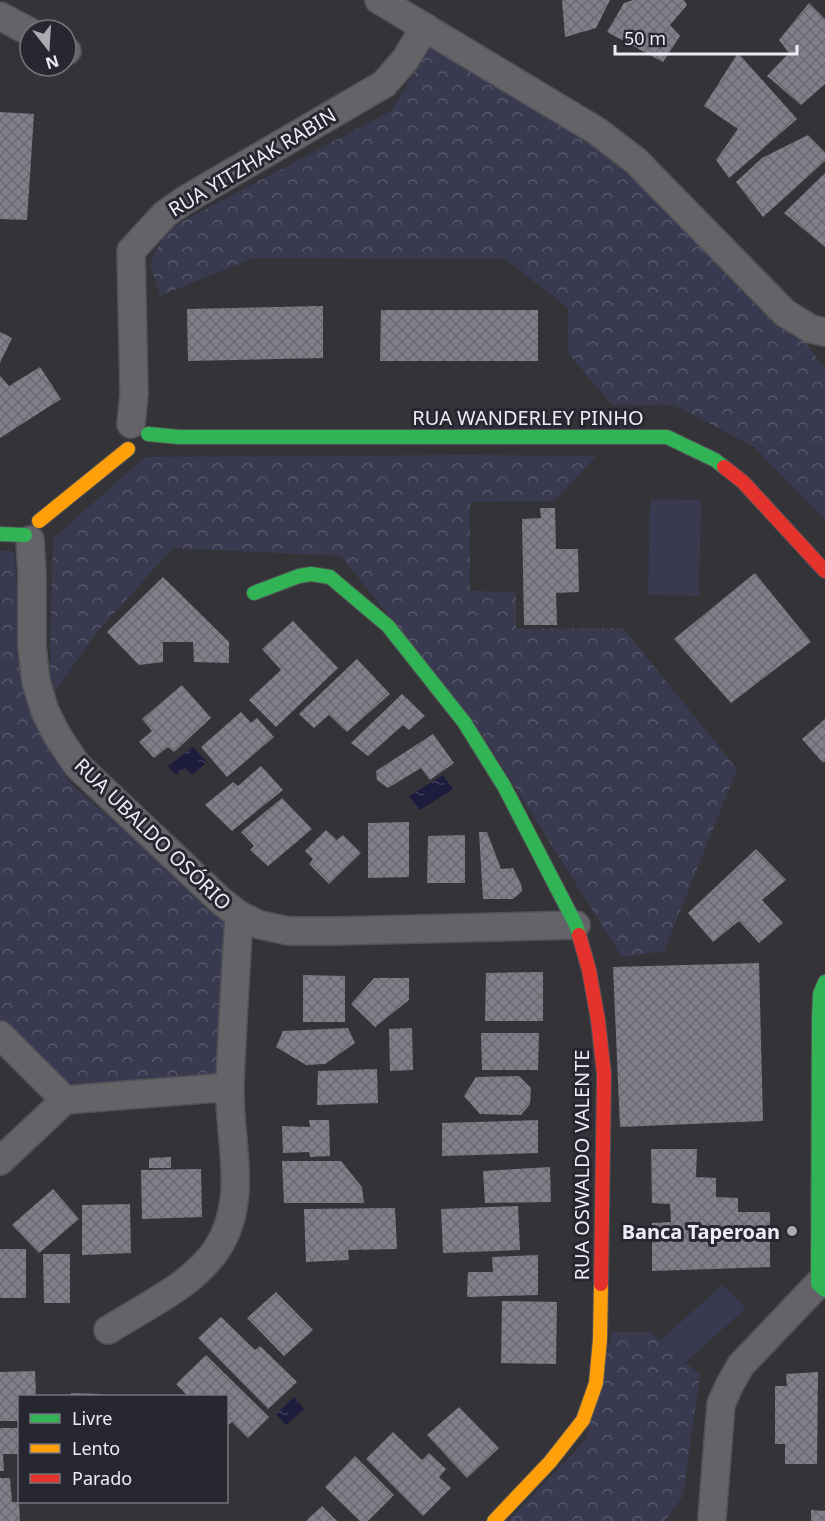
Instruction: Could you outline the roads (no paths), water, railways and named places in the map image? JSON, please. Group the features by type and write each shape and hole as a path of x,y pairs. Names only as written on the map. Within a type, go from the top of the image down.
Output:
{"street":[{"path":"379,0 597,131 636,161 785,313 811,329 825,332"},
{"path":"0,16 18,26"},
{"name":"RUA YITZHAK RABIN","path":"136,436 131,251 165,214 178,205 384,84 405,60 424,27"},
{"path":"0,533 33,532 136,436"},
{"name":"RUA WANDERLEY PINHO","path":"136,436 667,437 715,460 743,482 825,571"},
{"name":"RUA UBALDO OSÓRIO","path":"33,532 32,646 36,682 45,711 57,735 77,765 220,900 239,915 230,1087 236,1195 231,1223 216,1250 190,1278 108,1330"},
{"name":"RUA OSWALDO VALENTE","path":"254,593 299,576 310,574 330,577 388,626 464,722 504,786 576,925 589,970 604,1074 600,1339 596,1383 583,1420 550,1462 494,1521"},
{"path":"239,915 260,924 290,931 336,932 576,925"},
{"path":"712,1518 721,1404 730,1384 741,1365 822,1287 819,1020 820,994 825,982"},
{"path":"0,1035 66,1100"},
{"path":"0,1161 66,1100 230,1087"}],"water":[{"path":"193,747 207,762 192,775 185,768 176,775 168,766"},
{"path":"443,775 453,789 420,810 409,796"},
{"path":"294,1397 304,1409 286,1425 276,1414"}],"place":[{"name":"Banca Taperoan","path":"792,1231"}]}
